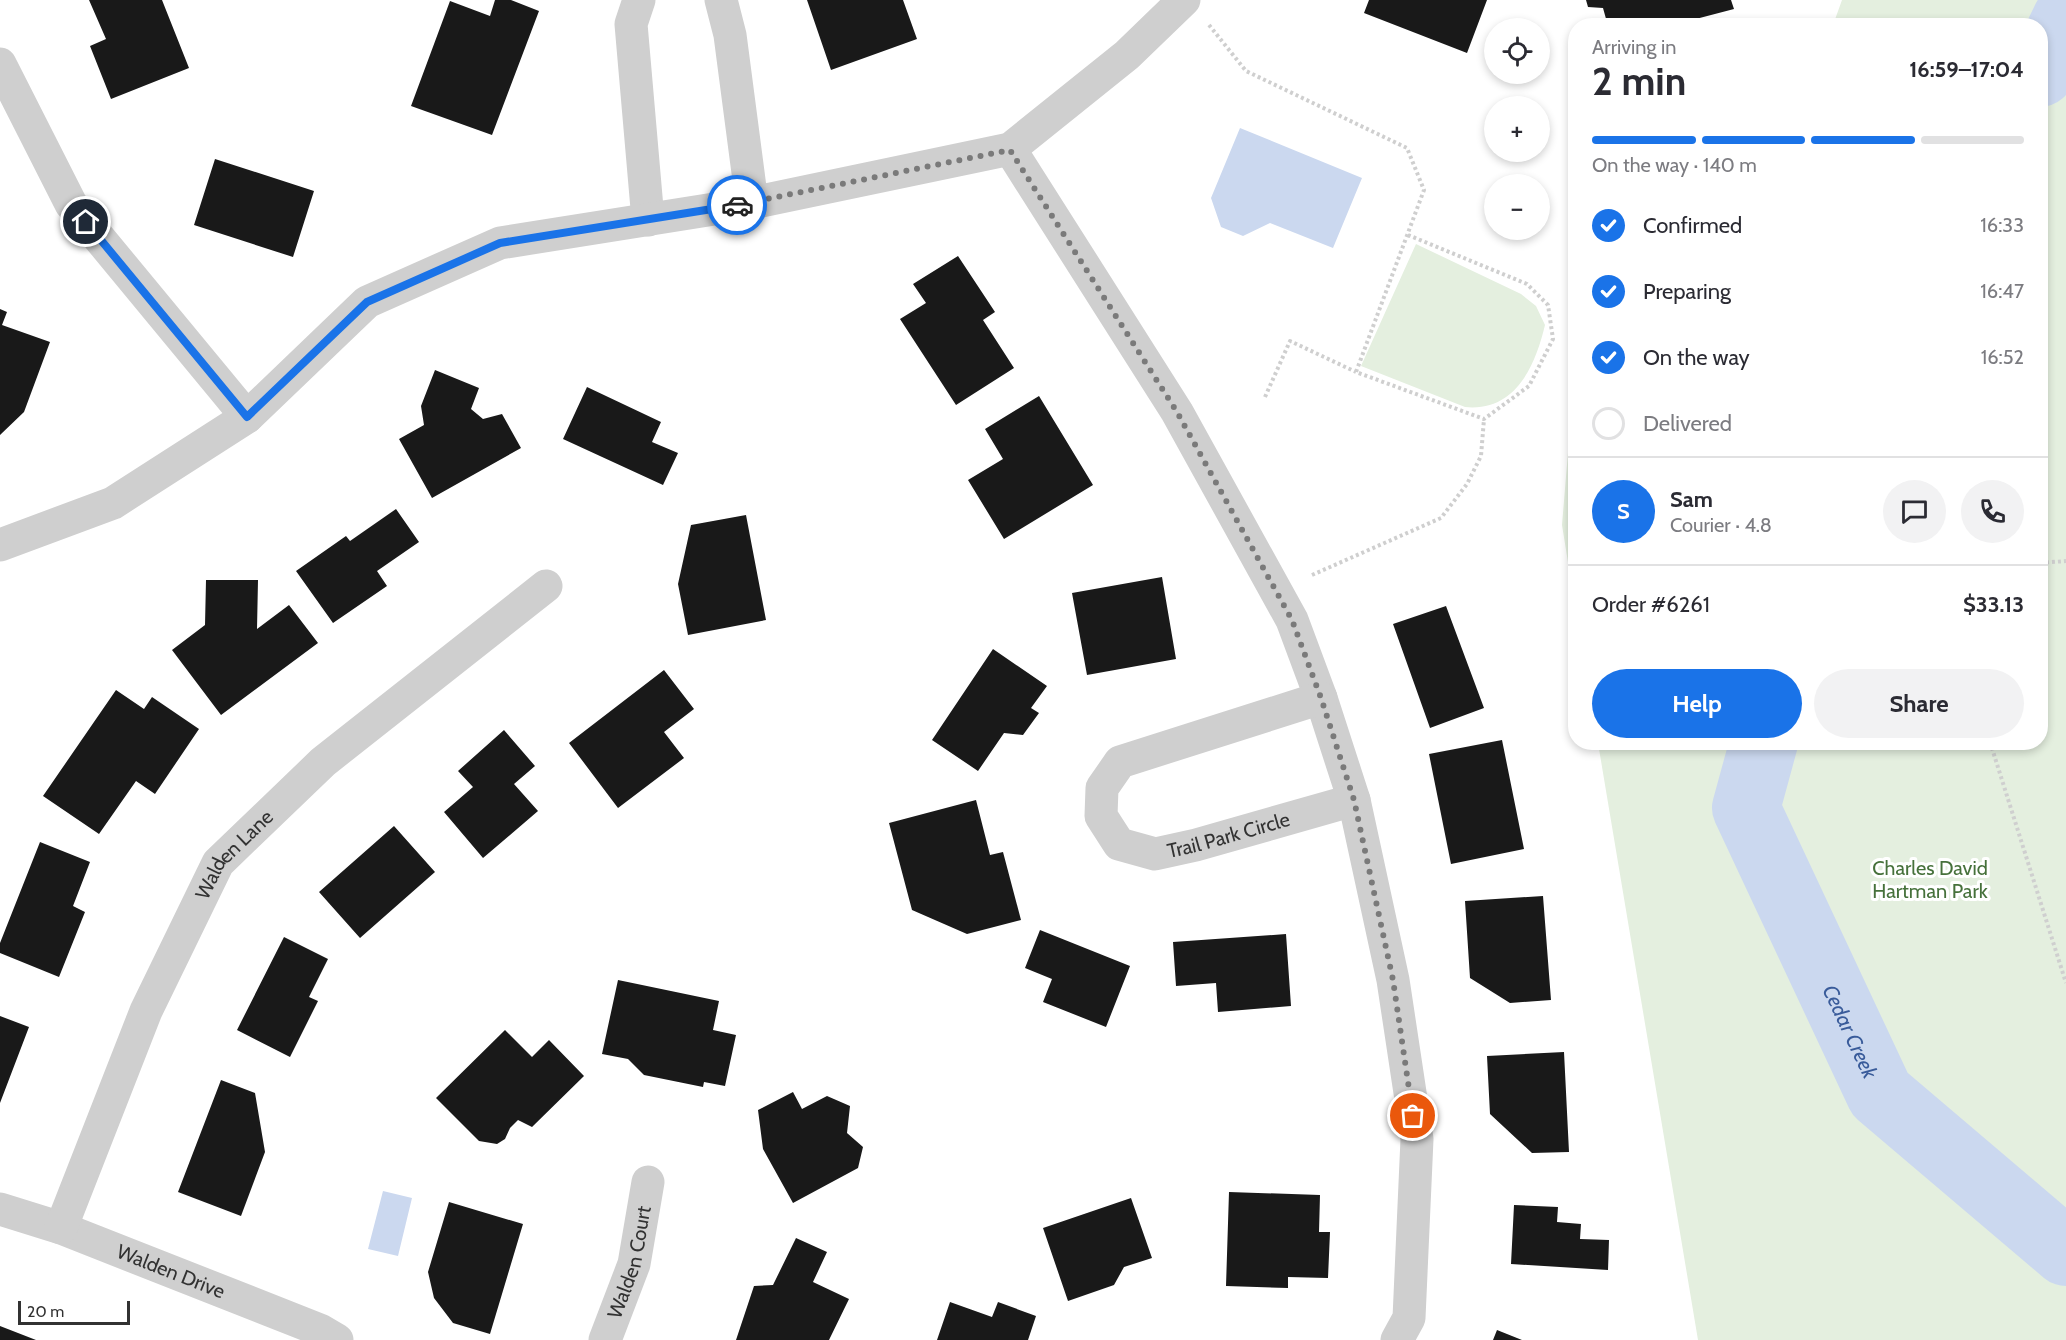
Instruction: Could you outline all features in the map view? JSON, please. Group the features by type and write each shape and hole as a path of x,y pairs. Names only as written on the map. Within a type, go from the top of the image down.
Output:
{"street":[{"path":"639,0 632,24 648,220"},
{"path":"721,0 730,35 752,203"},
{"path":"0,545 113,503 247,417 367,302 500,243 752,203 1010,150 1127,55 1184,0"},
{"path":"0,64 71,204 247,417"},
{"path":"1010,150 1177,412 1292,620 1321,698 1354,800 1393,980 1416,1139 1409,1318 1397,1340"},
{"name":"Walden Lane","path":"62,1228 146,1011 218,863 323,762 546,586"},
{"name":"Trail Park Circle","path":"1321,698 1120,762 1102,788 1101,816 1119,844 1155,854 1196,845 1354,800"},
{"name":"Walden Court","path":"605,1340 634,1264 648,1182"},
{"name":"Walden Drive","path":"0,1209 62,1228 320,1330 337,1340"}],"path":[{"path":"1209,25 1246,71 1407,148 1424,190 1356,372"},
{"path":"1312,575 1441,518 1467,484 1481,456 1484,419 1529,386 1553,339 1548,304 1527,284 1408,235"},
{"path":"1265,397 1290,341 1356,372 1484,419"},
{"path":"2048,562 2066,561"},
{"path":"1993,750 2066,983"}],"green space":[{"path":"1842,0 2056,0 2048,19 1836,18"},
{"name":"Charles David Hartman Park","path":"2066,19 2066,1252 1880,1094 1746,808 1762,750 2048,750 2048,72"},
{"path":"1416,244 1521,294 1536,306 1545,325 1535,356 1520,384 1497,402 1482,407 1465,407 1361,366"},
{"path":"1568,453 1568,562 1562,525"},
{"path":"1599,750 1745,750 1734,790 1739,830 1860,1103 1885,1138 2066,1279 2066,1340 1698,1340"}],"water":[{"path":"1240,128 1362,178 1333,248 1270,223 1243,236 1221,227 1211,198"},
{"path":"383,1191 412,1198 398,1256 368,1249"}],"building":[{"path":"89,0 162,0 189,68 111,99 90,46 106,39"},
{"path":"495,0 511,0 539,11 492,135 411,106 450,1 490,16"},
{"path":"807,0 903,0 917,39 831,70"},
{"path":"1369,0 1487,0 1467,53 1364,13"},
{"path":"1586,0 1731,0 1734,9 1700,18 1606,18 1603,8 1588,7"},
{"path":"215,159 314,191 293,257 194,225"},
{"path":"958,256 995,312 983,320 1014,368 956,405 900,319 926,303 913,284"},
{"path":"0,309 7,312 2,325 50,342 24,412 0,435"},
{"path":"435,370 479,388 471,409 483,419 502,414 521,448 432,498 399,439 424,425 421,406"},
{"path":"587,387 661,422 652,442 678,453 663,485 563,439"},
{"path":"1039,396 1093,485 1004,539 968,480 1003,459 985,429"},
{"path":"396,509 419,542 377,571 387,586 333,623 296,571 346,536 350,541"},
{"path":"746,515 766,620 688,635 678,584 691,525"},
{"path":"1162,577 1176,659 1087,675 1072,593"},
{"path":"206,580 258,580 257,629 289,605 318,643 221,715 172,650 205,625"},
{"path":"1446,606 1484,708 1430,728 1393,624"},
{"path":"993,649 1047,686 1031,708 1039,713 1023,735 1004,733 978,771 932,740"},
{"path":"664,670 694,709 664,732 684,758 618,808 569,743"},
{"path":"116,690 144,709 152,697 199,729 155,794 136,781 99,834 43,796"},
{"path":"504,730 535,766 514,784 538,811 483,858 444,812 473,787 458,771"},
{"path":"1502,740 1524,849 1451,864 1429,754"},
{"path":"976,800 990,855 1003,852 1021,920 967,934 912,910 889,823"},
{"path":"394,826 435,872 360,938 319,892"},
{"path":"40,842 90,862 73,906 85,912 59,977 0,953 0,943"},
{"path":"1543,896 1551,1000 1510,1003 1470,978 1465,901"},
{"path":"1040,930 1130,966 1106,1027 1043,1002 1052,979 1025,968"},
{"path":"1286,934 1291,1006 1218,1012 1216,983 1176,986 1173,942"},
{"path":"284,937 328,959 309,997 318,1001 290,1057 237,1030"},
{"path":"618,980 719,1001 713,1030 736,1035 725,1086 704,1082 703,1087 644,1075 628,1059 602,1054"},
{"path":"0,1016 29,1027 0,1103"},
{"path":"505,1030 532,1057 549,1040 584,1076 532,1127 518,1120 510,1128 505,1139 497,1144 479,1141 436,1098"},
{"path":"1564,1052 1569,1152 1532,1153 1490,1114 1487,1056"},
{"path":"221,1080 255,1093 265,1152 241,1216 178,1192"},
{"path":"793,1092 802,1109 827,1096 850,1106 847,1133 863,1147 858,1168 793,1203 763,1149 758,1110"},
{"path":"1229,1192 1320,1195 1319,1232 1330,1232 1328,1278 1288,1277 1288,1288 1226,1286"},
{"path":"1131,1198 1152,1258 1124,1267 1114,1285 1068,1301 1043,1228"},
{"path":"449,1202 523,1224 490,1334 453,1323 434,1298 428,1272"},
{"path":"1514,1205 1558,1207 1557,1222 1581,1224 1580,1239 1609,1240 1608,1270 1511,1264"},
{"path":"796,1238 827,1252 813,1282 849,1299 829,1340 736,1340 754,1286 773,1285"},
{"path":"950,1302 992,1317 998,1302 1036,1316 1028,1340 937,1340"},
{"path":"0,1326 36,1340 0,1340"},
{"path":"1497,1330 1522,1340 1493,1340"}],"waterway":[{"name":"Cedar Creek","path":"2048,56 2066,19"},
{"name":"Cedar Creek","path":"1762,750 1746,808 1880,1094 2066,1252"}],"way so far":[{"path":"737,205 1010,150 1177,412 1292,620 1321,698 1354,800 1393,980 1413,1116"}],"route":[{"path":"86,222 247,417 367,302 500,243 737,205"}]}
